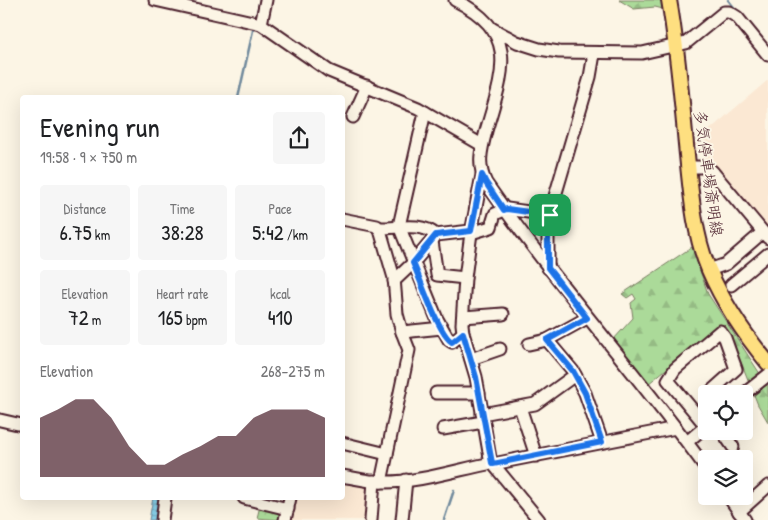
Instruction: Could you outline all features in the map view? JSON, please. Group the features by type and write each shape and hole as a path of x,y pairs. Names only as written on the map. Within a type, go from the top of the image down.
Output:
{"main road":[{"name":"多気停車場斎明線","path":"669,0 676,45 688,167 697,226 709,270 724,301 736,321 768,363"}],"street":[{"path":"155,0 257,23 329,71 425,112 482,145"},
{"path":"257,23 266,0"},
{"path":"455,0 472,10 492,29 517,42 539,49 594,54 642,53 676,45 690,40 724,12 729,12 737,18 768,55"},
{"path":"492,29 501,49 503,70 480,156 482,175 471,232 465,278 463,333 476,377 492,464 539,520"},
{"path":"548,268 548,220 590,77 594,54"},
{"path":"353,117 367,86"},
{"path":"425,112 398,226 448,340 452,342 463,333"},
{"path":"688,167 703,167 712,172 766,235 726,264 709,270"},
{"path":"482,175 504,210 548,268 698,457"},
{"path":"394,281 413,263 434,238 471,232 491,226 495,214 507,209 550,215"},
{"path":"345,220 378,228 407,226 432,231 437,275 465,278"},
{"path":"371,520 377,482 387,454 409,350 397,314 394,281 378,228"},
{"path":"731,285 768,254"},
{"path":"463,317 503,314"},
{"path":"529,344 547,340 587,318"},
{"path":"402,332 442,328"},
{"path":"698,416 668,380 675,369 720,331 736,369 718,385"},
{"path":"547,340 575,376 585,393 602,442"},
{"path":"471,359 500,349"},
{"path":"753,387 768,375"},
{"path":"443,428 535,404 575,376"},
{"path":"436,393 478,393"},
{"path":"692,409 698,403"},
{"path":"520,407 536,456"},
{"path":"0,420 20,425"},
{"path":"345,477 377,482 406,480 676,428"},
{"path":"687,442 698,433"},
{"path":"728,440 733,447"},
{"path":"345,444 387,454"},
{"path":"402,520 406,480"},
{"path":"734,505 742,516 768,486"},
{"path":"162,520 165,500"},
{"path":"252,500 288,509"}],"shaded area":[{"path":"768,80 768,231 767,232 693,144"},
{"path":"345,482 369,485 365,520 290,520 294,500 345,500"}],"green space":[{"path":"619,0 661,0 663,9 655,7 634,9"},
{"path":"692,247 708,294 768,386 768,422 758,405 753,392 753,385 750,385 741,362 721,324 648,384 613,340 633,318 631,303 636,299 633,294 627,298 622,294"},
{"path":"260,506 278,510 282,515 281,520 257,518"}],"water":[{"path":"153,500 159,500 156,520 149,520"}],"waterway":[{"path":"255,21 260,0"},
{"path":"728,0 738,12"},
{"path":"239,95 254,26"},
{"path":"444,520 454,490"}],"route":[{"path":"482,175 504,210 550,215 548,220 548,268 587,318 547,340 573,371 585,393 602,442 493,464 490,458 476,377 463,333 452,342 448,340 436,319 413,263 436,235 471,231 482,175"}]}
